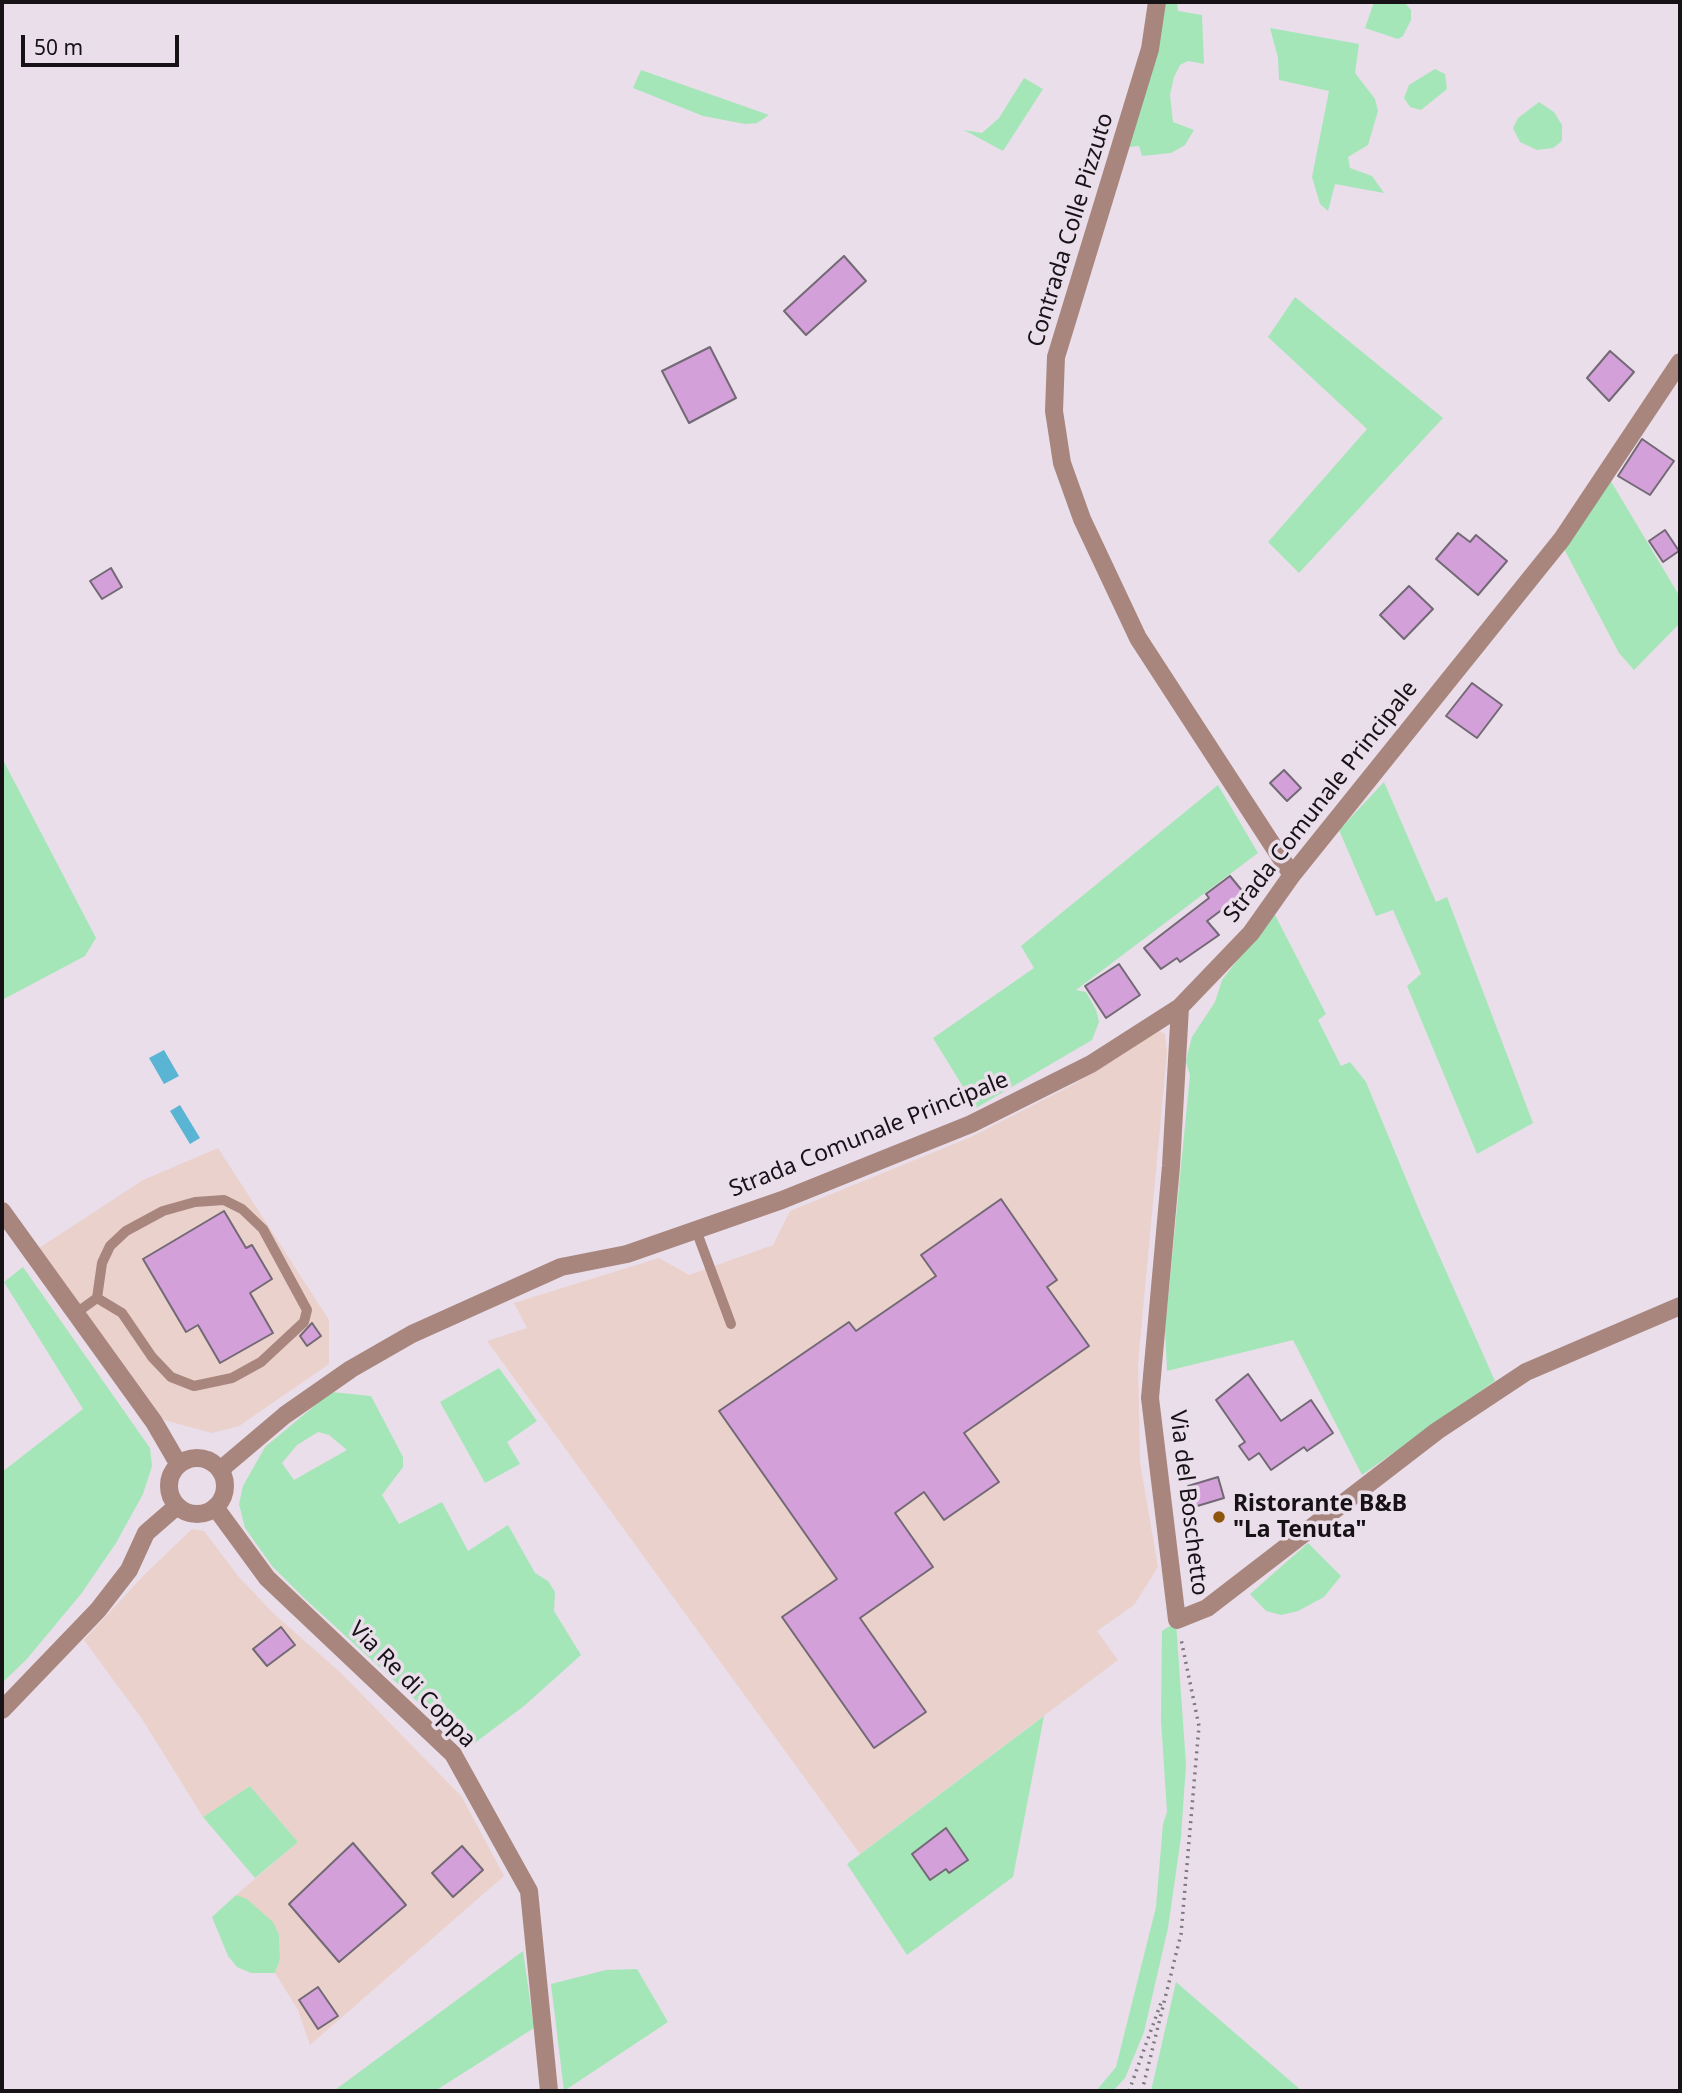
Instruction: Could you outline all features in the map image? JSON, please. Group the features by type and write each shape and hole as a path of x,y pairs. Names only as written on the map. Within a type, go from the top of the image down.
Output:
{"street":[{"name":"Contrada Colle Pizzuto","path":"1157,2 1150,49 1056,357 1054,411 1062,463 1082,519 1138,638 1292,875"},
{"name":"Strada Comunale Principale","path":"220,1471 296,1407 351,1369 412,1334 561,1267 627,1254 696,1230 782,1200 971,1124 1091,1064 1180,1007 1251,933 1292,875 1562,539 1680,362"},
{"name":"Via del Boschetto","path":"1180,1007 1171,1166 1150,1398 1177,1620 1207,1608 1437,1430 1526,1372 1680,1306"},
{"path":"2,1210 154,1422 179,1465"},
{"path":"197,1458 210,1462 220,1471 225,1486 215,1507 208,1512 192,1514 177,1506 169,1485 179,1465 197,1458"},
{"path":"2,1710 98,1610 128,1570 146,1533 177,1506"},
{"name":"Via Re di Coppa","path":"215,1507 267,1578 453,1754 529,1891 549,2091"}],"lane":[{"path":"76,1313 97,1298 102,1263 110,1245 126,1231 163,1211 195,1202 224,1200 242,1209 262,1230 307,1310 304,1322 261,1362 232,1378 194,1386 171,1377 152,1357 122,1312 97,1298"},
{"path":"696,1230 732,1324"}],"path":[{"path":"1142,2091 1181,1934 1199,1726 1177,1620"},
{"path":"1129,2091 1171,1974"}],"shaded area":[{"path":"1156,1029 1165,1034 1167,1053 1138,1363 1140,1463 1158,1567 1134,1605 1097,1631 1118,1660 860,1854 487,1341 527,1328 514,1303 659,1258 689,1275 773,1245 790,1211 971,1137 1076,1083"},
{"path":"218,1148 329,1320 329,1364 239,1426 212,1433 164,1420 39,1248 143,1180"},
{"path":"192,1529 204,1531 238,1576 274,1614 341,1673 462,1797 504,1876 310,2045 298,2010 275,1973 280,1959 279,1935 272,1922 247,1900 236,1895 298,1842 250,1786 203,1817 142,1719 84,1640 143,1576"}],"green space":[{"path":"1162,2 1177,2 1178,11 1202,15 1204,64 1188,61 1180,65 1174,77 1170,95 1173,122 1194,130 1185,145 1171,153 1142,156 1139,146 1129,147 1149,81"},
{"path":"1374,2 1404,2 1411,10 1411,20 1403,36 1398,39 1365,28"},
{"path":"1270,28 1359,44 1355,73 1375,99 1378,111 1368,145 1348,157 1350,168 1372,176 1384,193 1335,184 1328,211 1320,204 1312,177 1329,91 1279,80 1278,58"},
{"path":"1435,69 1445,74 1447,89 1421,110 1410,107 1404,98 1409,85"},
{"path":"641,70 769,115 757,123 745,124 703,116 633,88"},
{"path":"1024,78 1043,89 1003,151 964,130 982,133 999,118"},
{"path":"1539,102 1554,112 1562,125 1562,141 1553,148 1537,150 1520,142 1513,128 1518,118"},
{"path":"1295,297 1443,418 1299,573 1268,542 1367,429 1268,337"},
{"path":"1609,478 1680,597 1680,623 1634,670 1619,653 1562,545"},
{"path":"2,758 96,938 85,956 2,1000"},
{"path":"1384,782 1436,902 1447,897 1533,1123 1477,1154 1407,986 1421,974 1393,910 1376,916 1339,830"},
{"path":"1218,785 1258,853 1076,990 1086,992 1096,1010 1099,1022 1092,1040 976,1108 933,1038 1034,968 1021,946"},
{"path":"1274,913 1326,1014 1318,1020 1341,1066 1350,1062 1366,1082 1421,1215 1495,1381 1362,1475 1293,1340 1167,1371 1165,1329 1190,1075 1186,1062 1188,1052 1192,1037 1215,1002 1222,980"},
{"path":"23,1267 150,1448 152,1466 143,1494 116,1543 81,1594 26,1660 2,1683 2,1472 83,1409 4,1282"},
{"path":"499,1368 537,1421 507,1442 520,1464 485,1483 440,1402"},
{"path":"331,1392 371,1396 403,1457 403,1467 382,1495 399,1524 442,1502 468,1551 508,1525 535,1573 548,1581 555,1592 554,1611 581,1655 524,1706 468,1748 304,1598 272,1566 245,1528 239,1504 243,1486 265,1447","holes":["318,1432 329,1435 347,1450 294,1480 282,1463 297,1445"]},
{"path":"1308,1543 1341,1576 1324,1597 1298,1611 1281,1615 1266,1611 1250,1594"},
{"path":"1176,1622 1186,1765 1181,1837 1168,1928 1144,2032 1125,2078 1113,2091 1096,2091 1116,2067 1156,1907 1163,1824 1167,1812 1161,1720 1162,1631"},
{"path":"1044,1716 1013,1877 907,1955 847,1864"},
{"path":"250,1786 298,1842 255,1878 203,1817"},
{"path":"236,1895 247,1899 273,1922 279,1935 280,1959 275,1973 251,1973 237,1967 228,1956 212,1917"},
{"path":"523,1951 534,2028 435,2091 335,2090"},
{"path":"637,1969 668,2022 564,2091 551,1984 606,1970"},
{"path":"1176,1982 1302,2091 1151,2091"}],"water":[{"path":"164,1050 179,1076 164,1084 149,1058"},
{"path":"180,1105 200,1138 190,1144 170,1111"}],"building":[{"path":"844,256 866,281 806,335 784,311"},
{"path":"710,347 736,398 689,423 662,371"},
{"path":"1610,351 1634,372 1609,401 1587,378"},
{"path":"1642,439 1674,461 1650,495 1618,476"},
{"path":"1665,530 1679,551 1663,562 1649,541"},
{"path":"1458,533 1470,542 1476,535 1507,561 1478,595 1436,559"},
{"path":"111,568 122,587 102,599 90,581"},
{"path":"1409,586 1433,609 1404,639 1380,615"},
{"path":"1472,683 1502,705 1477,738 1446,716"},
{"path":"1284,770 1301,788 1287,801 1270,783"},
{"path":"1230,876 1244,893 1207,921 1219,935 1180,962 1177,958 1161,969 1144,948 1209,898 1206,894"},
{"path":"1119,964 1140,995 1106,1018 1085,986"},
{"path":"1001,1199 1057,1280 1047,1287 1089,1346 964,1433 999,1482 944,1520 924,1492 895,1513 933,1567 860,1618 926,1712 874,1748 782,1617 837,1579 719,1411 849,1322 856,1331 936,1276 921,1255"},
{"path":"224,1211 246,1248 252,1245 272,1279 250,1293 273,1333 220,1363 198,1325 186,1332 143,1259"},
{"path":"312,1323 321,1336 307,1346 300,1336"},
{"path":"1248,1374 1281,1421 1311,1400 1333,1433 1307,1451 1304,1447 1271,1470 1259,1453 1249,1460 1239,1446 1245,1442 1216,1400"},
{"path":"1218,1477 1224,1498 1194,1507 1188,1486"},
{"path":"281,1627 295,1645 267,1666 253,1649"},
{"path":"946,1828 968,1860 949,1873 946,1869 930,1880 912,1854"},
{"path":"353,1843 406,1905 339,1962 289,1904"},
{"path":"462,1846 483,1870 453,1897 432,1873"},
{"path":"318,1987 338,2016 318,2029 299,2000"}],"place":[{"name":"Ristorante B&B \"La Tenuta\"","path":"1219,1517"}]}
